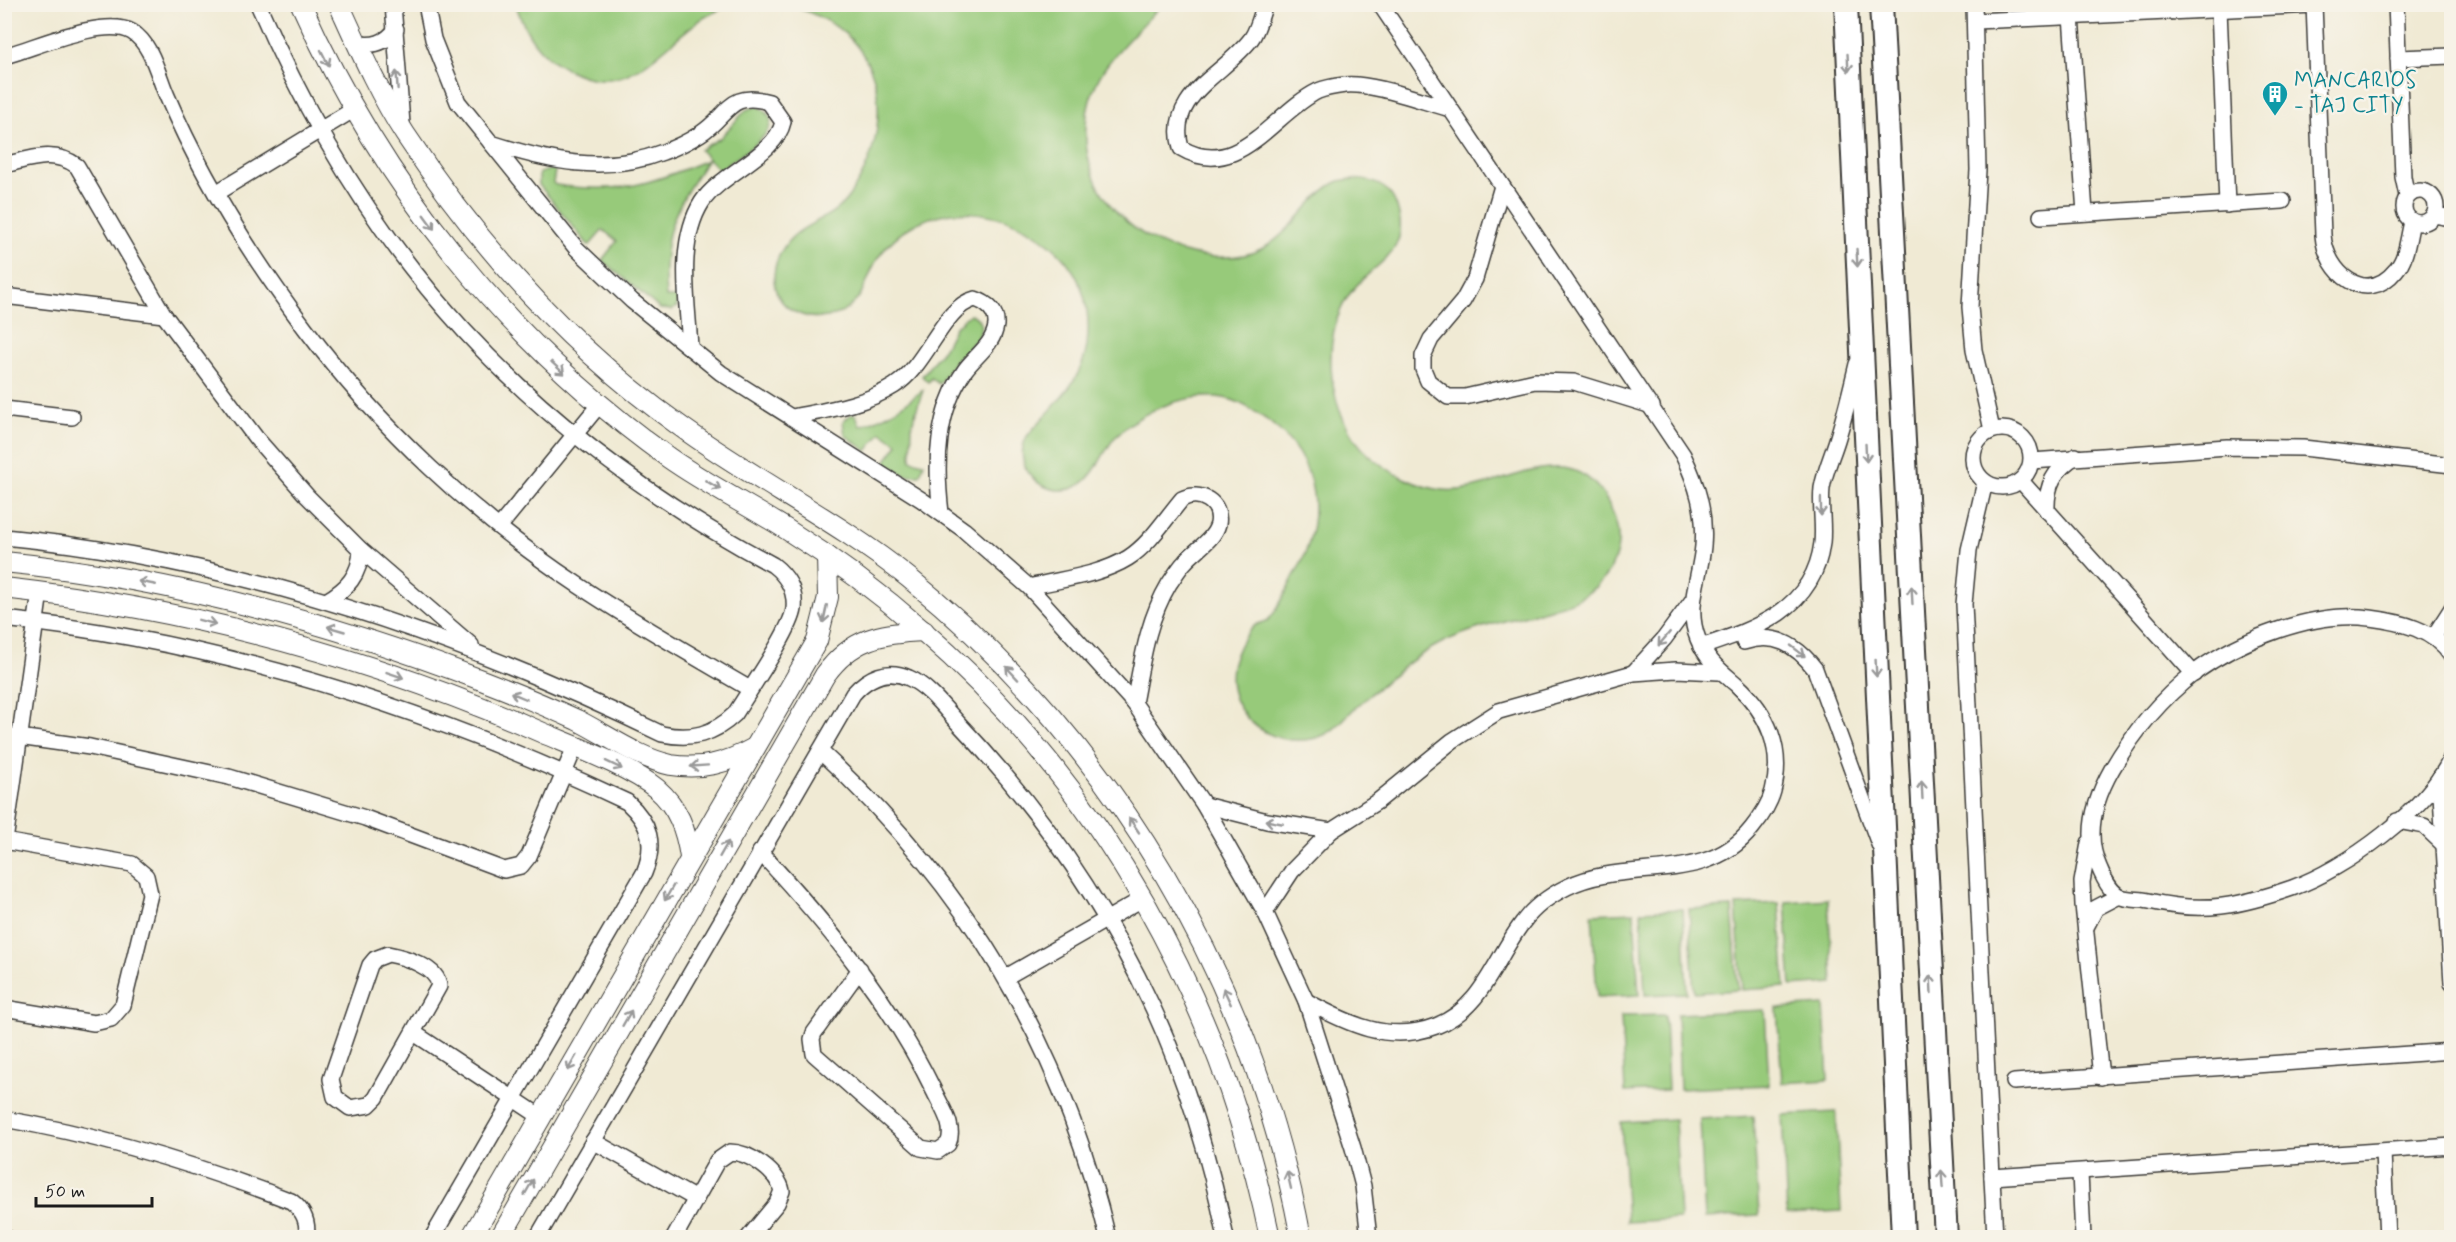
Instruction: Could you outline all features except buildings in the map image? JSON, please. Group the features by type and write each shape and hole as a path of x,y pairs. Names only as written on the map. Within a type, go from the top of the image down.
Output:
{"main road":[{"path":"1846,4 1903,1238"},
{"path":"1881,4 1946,1238"}],"street":[{"path":"4,537 127,554 228,575 326,601 480,652 591,700 662,734 678,737 694,737 723,725 735,714 791,620 794,595 783,573 670,506 573,435 513,382 458,325 414,273 360,199 318,131 285,67 258,4"},
{"path":"300,4 352,110 389,167 476,282 520,331 599,405 674,461 827,556 924,631 998,703 1053,767 1116,853 1143,898 1185,978 1221,1061 1257,1176 1270,1238"},
{"path":"339,4 356,43 403,132 475,231 511,276 551,319 638,395 684,430 861,542 954,616 1038,701 1077,746 1119,802 1173,887 1231,1004 1272,1117 1301,1238"},
{"path":"393,4 397,80 403,132"},
{"path":"426,4 433,39 458,102 576,248 632,301 721,373 941,513 1029,587 1134,703 1204,805 1265,912 1306,1001 1353,1148 1363,1186 1369,1238"},
{"path":"1265,4 1253,37 1231,61 1188,99 1179,117 1177,133 1181,148 1193,155 1207,159 1224,156 1251,144 1318,91 1347,85 1381,90 1447,108"},
{"path":"1306,1001 1341,1020 1386,1033 1405,1033 1438,1025 1465,1008 1479,993 1524,920 1543,902 1565,888 1585,879 1609,873 1676,869 1698,864 1726,852 1740,842 1762,815 1772,793 1776,759 1774,739 1753,701 1719,672 1704,651 1694,625 1692,601 1702,555 1703,513 1694,477 1683,455 1652,406 1447,108 1380,4"},
{"path":"1974,4 1978,179 1970,307 1974,350 1992,430"},
{"path":"2396,4 2403,177 2407,196 2403,210 2412,222"},
{"path":"1975,21 2314,5 2323,235 2328,258 2342,277 2352,282 2364,285 2387,278 2402,261 2412,222"},
{"path":"2219,9 2227,205"},
{"path":"2071,16 2085,213"},
{"path":"4,56 98,28 122,28 133,33 148,52 169,100 216,193 274,286 341,373 416,454 499,527 616,610 750,688"},
{"path":"356,43 376,45 387,39 396,29"},
{"path":"2398,58 2451,56"},
{"path":"491,143 558,162 610,164 662,153 701,133 736,102 752,97 769,102 783,122 780,133 767,147 724,180 702,202 690,231 687,252 690,348"},
{"path":"216,193 352,110"},
{"path":"4,165 49,156 59,157 77,166 164,315 256,438 307,496 361,550 419,603 480,652"},
{"path":"1502,186 1475,279 1463,301 1431,339 1423,356 1423,369 1428,381 1448,397 1485,394 1512,385 1535,381 1574,382 1652,406"},
{"path":"2407,196 2420,190 2429,193 2435,201 2434,215 2427,222 2412,222"},
{"path":"2041,216 2283,201"},
{"path":"2434,215 2451,218"},
{"path":"4,296 164,315"},
{"path":"792,417 846,406 895,386 918,366 955,309 975,299 985,302 996,318 996,328 990,341 966,368 950,393 941,421 939,456 941,513"},
{"path":"1704,651 1754,639 1767,630 1802,594 1819,560 1823,486 1861,349"},
{"path":"499,527 599,405"},
{"path":"4,409 72,417"},
{"path":"2004,428 2015,431 2025,438 2031,449 2032,460 2028,472 2021,481 2010,487 1997,487 1985,482 1977,472 1974,454 1981,437 1992,430 2004,428"},
{"path":"2032,460 2227,447 2293,448 2451,465"},
{"path":"2047,511 2047,494 2052,478 2063,465 2077,456"},
{"path":"742,503 761,477"},
{"path":"2021,481 2194,674"},
{"path":"1985,482 1969,550 1964,604 1995,1238"},
{"path":"1029,587 1091,572 1127,558 1148,541 1182,500 1189,496 1205,497 1212,502 1218,510 1214,534 1184,562 1158,605 1148,633 1134,703"},
{"path":"326,601 348,586 356,575 361,550"},
{"path":"471,1238 690,856 817,641 828,597 827,556"},
{"path":"4,562 121,578 200,594 354,634 505,690 577,721 649,757 670,764 692,767 713,765 734,759 754,748"},
{"path":"4,588 40,592 197,620 351,661 480,707 575,747 656,789 681,819 690,856"},
{"path":"4,1008 94,1023 111,1019 123,1005 150,894 146,876 132,864 5,841 12,736 40,592"},
{"path":"1633,673 1664,639 1692,601"},
{"path":"2434,636 2451,608"},
{"path":"2101,1077 2082,882 2095,808 2106,779 2151,713 2194,674 2229,652 2315,619 2355,616 2396,622 2434,636 2451,657"},
{"path":"4,619 36,622 160,643 305,678 446,725 564,772 627,802 639,813 647,827 651,842 650,858 644,873 432,1238"},
{"path":"1767,630 1800,652 1815,669 1885,861"},
{"path":"500,1238 825,675 842,655 864,641 890,633 924,631"},
{"path":"1265,912 1292,871 1331,831 1378,801 1452,741 1499,711 1633,673 1676,670 1719,672"},
{"path":"537,1238 820,751 861,685 885,674 910,678 951,715 1009,779 1061,847 1107,919 1140,982 1173,1056 1206,1153 1226,1238"},
{"path":"12,736 160,761 274,789 365,818 504,870 516,869 526,861 575,747"},
{"path":"1053,767 1077,746"},
{"path":"820,751 890,820 922,856 974,927 1006,977 1035,1030 1081,1141 1107,1238"},
{"path":"2091,834 2094,858 2104,879 2119,896 2173,907 2199,909 2264,898 2300,885 2335,868 2365,849 2421,801 2440,777 2451,756"},
{"path":"2440,777 2451,983"},
{"path":"1204,805 1267,821 1331,831"},
{"path":"2397,821 2424,826 2443,844"},
{"path":"760,852 802,896 860,969 909,1045 950,1126 948,1144 938,1151 921,1148 814,1054 812,1040 814,1033 860,969"},
{"path":"2085,928 2097,908 2119,896"},
{"path":"1006,977 1143,898"},
{"path":"381,955 395,955 431,971 439,980 438,992 414,1033 376,1098 369,1105 350,1108 335,1097 331,1079 370,965 381,955"},
{"path":"414,1033 542,1117"},
{"path":"2014,1082 2451,1051"},
{"path":"4,1119 101,1139 166,1156 291,1201 298,1206 307,1221 306,1238"},
{"path":"593,1141 696,1199"},
{"path":"1992,1177 2080,1173 2451,1146"},
{"path":"674,1238 723,1155 730,1152 747,1154 777,1179 782,1191 777,1203 748,1238"},
{"path":"2383,1152 2387,1238"},
{"path":"2080,1173 2083,1238"}],"green space":[{"path":"516,4 737,5 714,12 694,25 637,70 616,78 592,78 565,68 547,56 528,34"},
{"path":"788,5 1161,5 1112,58 1094,88 1086,125 1087,150 1093,174 1103,195 1136,229 1156,242 1179,251 1203,256 1235,257 1258,251 1275,240 1320,194 1337,182 1360,180 1383,187 1391,196 1398,211 1400,229 1398,240 1386,258 1351,292 1340,310 1334,332 1331,354 1332,377 1345,422 1356,440 1370,456 1395,473 1423,486 1443,490 1464,489 1530,471 1551,468 1571,470 1590,479 1606,499 1618,529 1617,553 1611,568 1596,587 1575,600 1481,628 1430,649 1391,677 1322,736 1297,740 1279,738 1263,731 1249,720 1239,707 1233,691 1231,673 1236,654 1245,636 1255,626 1268,620 1278,606 1304,557 1311,535 1314,514 1313,493 1308,473 1299,454 1285,436 1267,420 1236,401 1211,397 1196,398 1168,404 1130,424 1114,439 1092,473 1081,484 1069,489 1057,490 1036,481 1023,462 1022,450 1026,438 1061,398 1078,374 1087,345 1087,308 1076,275 1061,255 1041,238 1018,225 993,216 968,213 943,215 919,223 897,237 878,258 856,301 836,315 821,318 805,316 786,306 775,286 774,274 781,252 797,233 844,203 860,179 868,161 878,121 878,101 874,81 867,62 856,45 842,31 825,20"},
{"path":"757,106 768,114 771,123 767,132 749,149 719,170 700,150 720,138 746,110"},
{"path":"707,160 678,209 668,239 666,297 678,297 677,307 672,310 660,309 602,260 617,241 603,230 589,246 539,185 539,173 552,169 555,171 553,183 556,185 578,188 616,188 668,176"},
{"path":"970,314 980,323 979,337 956,360 939,384 931,378 928,382 922,376 944,348 955,327"},
{"path":"923,390 912,424 911,460 924,463 920,475 905,475 885,462 898,444 881,432 867,451 845,435 843,421 852,414 856,415 860,426 893,411"},
{"path":"1828,899 1833,983 1791,986 1785,902"},
{"path":"1779,903 1785,987 1742,990 1736,905"},
{"path":"1732,907 1738,990 1694,993 1689,909"},
{"path":"1683,909 1687,993 1645,995 1641,911"},
{"path":"1634,912 1639,995 1597,997 1592,914"},
{"path":"1824,1005 1828,1080 1782,1083 1777,1008"},
{"path":"1765,1010 1769,1085 1680,1089 1677,1014"},
{"path":"1665,1015 1668,1090 1625,1092 1621,1016"},
{"path":"1836,1112 1841,1211 1787,1214 1782,1115"},
{"path":"1753,1116 1759,1215 1705,1218 1700,1119"},
{"path":"1675,1119 1680,1219 1627,1222 1621,1122"}],"place":[{"name":"MANCARIOS - TAJ CITY","path":"2275,117"}]}
